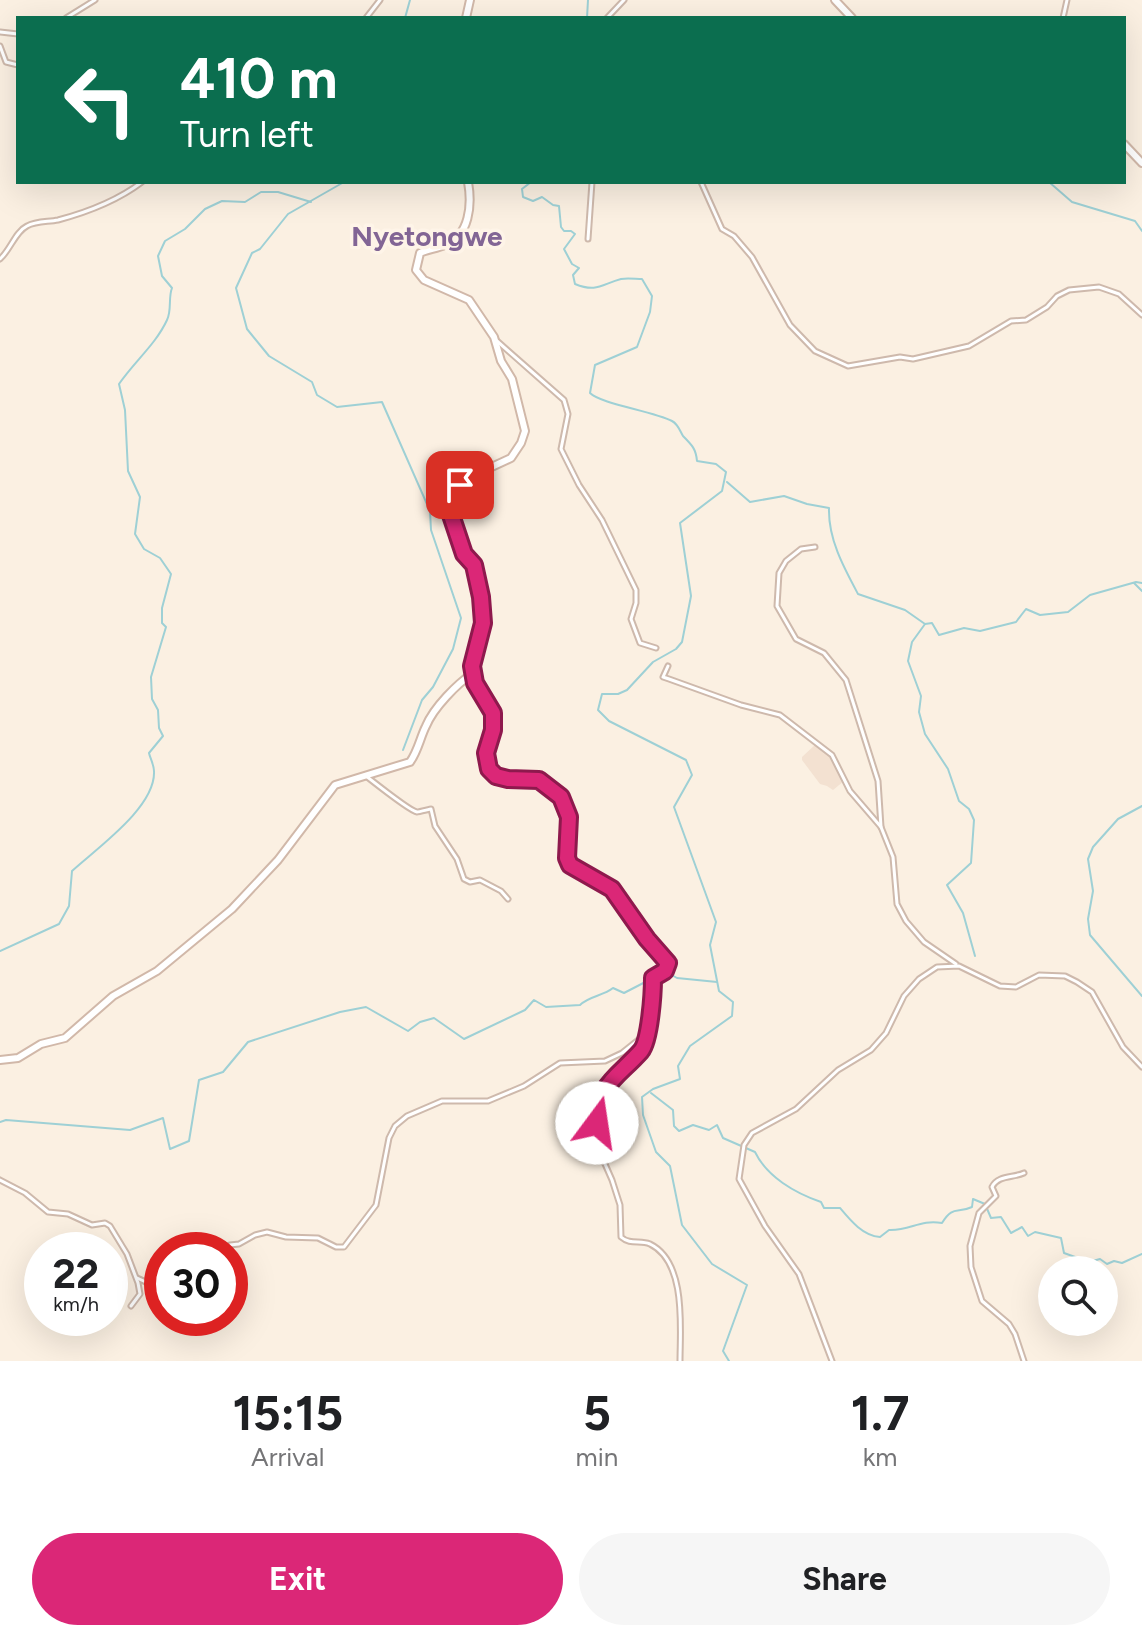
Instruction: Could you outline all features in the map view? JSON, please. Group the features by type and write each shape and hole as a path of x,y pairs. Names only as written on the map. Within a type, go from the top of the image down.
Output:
{"street":[{"path":"69,16 95,0"},
{"path":"368,16 380,0"},
{"path":"609,16 624,0"},
{"path":"835,0 850,16"},
{"path":"0,46 6,62 16,64"},
{"path":"1126,146 1142,163"},
{"path":"0,259 19,233 29,225 55,221 98,207 118,199 139,184"},
{"path":"468,184 470,209 465,225 451,243 420,253 416,270 424,280 469,300 497,341 564,400 568,414 561,449 579,485 602,520 632,582 636,595 631,619 640,643 656,648"},
{"path":"588,239 592,184"},
{"path":"702,184 722,229 734,236 752,257 790,325 815,351 848,366 900,357 913,359 969,346 1011,321 1026,320 1069,290 1099,287 1119,294 1142,315"},
{"path":"497,341 501,361 512,379 525,431 511,458 478,471 460,485 452,496 451,506 453,524 464,554 474,565 481,597 483,623 472,666 481,694 493,713 493,730 486,753 489,769 496,776 539,780 561,797 569,817 567,858 570,865 612,889 668,963 665,971 653,978 653,1005 641,1051 601,1095 598,1148 620,1205 621,1237 630,1243 649,1243 666,1261 675,1281 681,1311 680,1361"},
{"path":"815,547 801,549 786,561 779,573 777,606 796,639 824,653 846,680 878,781 881,827 893,857 897,904 906,921 924,942 959,966 1000,986 1016,987 1039,975 1065,976 1077,982 1092,992 1123,1047 1142,1067"},
{"path":"668,666 663,677 741,705 768,710 791,721 832,755 850,791 881,827"},
{"path":"0,1060 18,1058 41,1044 65,1038 113,996 157,971 232,909 278,860 331,789 410,762 432,714 446,700 453,687 473,673"},
{"path":"366,776 406,807 416,812 431,809 435,826 457,859 464,879 470,882 480,880 501,891 508,899"},
{"path":"832,1361 799,1274 765,1226 739,1179 744,1145 752,1133 796,1109 838,1070 880,1042 904,996 919,979 937,967 959,966"},
{"path":"248,1239 267,1232 286,1237 318,1238 332,1246 344,1247 376,1205 389,1138 395,1126 407,1116 442,1101 488,1101 524,1086 560,1063 605,1061 622,1053 647,1033"},
{"path":"1024,1173 994,1182 992,1187 996,1196 979,1213 970,1246 971,1267 982,1301 1009,1324 1024,1361"},
{"path":"0,1180 25,1193 48,1212 68,1214 92,1225 108,1224 124,1248 137,1278 140,1294 131,1306"},
{"path":"137,1278 144,1281"}],"shaded area":[{"path":"816,744 830,753 844,781 833,790 820,784 802,760"}],"waterway":[{"path":"406,16 410,0"},
{"path":"587,16 588,0"},
{"path":"340,184 288,214 260,249 252,253 236,288 247,329 269,356 312,382 317,395 337,407 382,402 430,511 431,530 461,618 453,649 433,687 422,700 403,750"},
{"path":"528,184 522,189 523,197 533,201 542,197 559,206 561,227 575,234 564,249 572,264 579,268 573,275 575,284 594,288 621,279 642,279 652,296 650,312 637,347 595,365 590,393 605,401 672,421 693,447 697,461 716,464 726,472 722,491 680,523 691,596 682,642 653,662 627,690 618,694 602,694 598,710 609,721 686,760 692,775 674,807 716,922 710,945 719,991 733,1002 732,1016 690,1046 678,1066 680,1079 653,1089 642,1097 643,1115 656,1152 670,1166 682,1225 712,1264 747,1285 723,1351 729,1361"},
{"path":"1051,184 1072,202 1135,221 1142,231"},
{"path":"0,951 59,924 69,906 72,871 123,826 146,799 152,785 154,769 149,753 163,736 159,728 158,710 152,699 151,677 166,627 162,623 162,608 171,574 160,558 144,549 135,534 140,497 128,471 125,410 119,384 157,337 168,316 172,288 162,276 158,256 165,241 185,229 205,209 222,201 245,202 261,192 278,192 311,202"},
{"path":"727,482 750,502 784,496 829,508 834,542 858,594 905,610 925,624 912,642 908,661 921,696 919,712 925,734 948,769 959,801 969,809 974,820 971,863 947,885 963,913 975,956"},
{"path":"1134,583 1142,591"},
{"path":"925,624 932,623 939,635 964,628 980,631 1016,622 1026,609 1040,615 1068,612 1090,595 1142,583"},
{"path":"1142,806 1118,819 1093,847 1088,859 1093,891 1088,919 1090,935 1142,996"},
{"path":"0,1122 130,1130 163,1118 170,1149 189,1141 199,1080 223,1072 248,1042 340,1012 366,1007 408,1031 420,1022 434,1018 464,1039 525,1010 534,1000 546,1007 580,1005 613,988 624,993 653,978 664,979 670,974 677,978 717,982"},
{"path":"651,1093 673,1110 674,1126 679,1131 693,1125 709,1130 717,1125 723,1138 755,1152 767,1169 783,1183 821,1202 824,1208 840,1208 857,1227 874,1236 880,1237 889,1230 942,1223 952,1212 972,1207 973,1199 985,1204 991,1218 1001,1217 1011,1233 1022,1227 1028,1236 1035,1232 1061,1238 1064,1253 1089,1262 1100,1259 1107,1264 1114,1261 1122,1263 1142,1254"}],"district":[{"name":"Nyetongwe","path":"427,236"}],"route":[{"path":"460,485 452,496 451,515 464,554 474,565 481,597 483,623 472,666 475,683 493,713 493,730 486,753 489,769 496,776 508,779 539,780 561,797 569,817 567,858 570,865 612,889 668,963 665,971 653,978 653,1005 643,1048 605,1087 598,1106 597,1123"}]}
